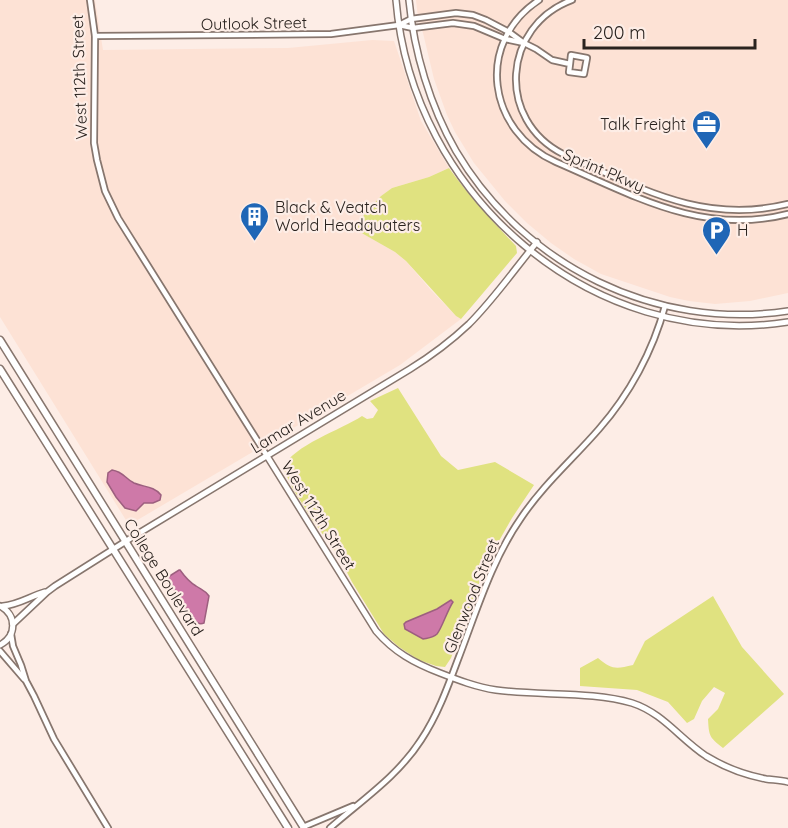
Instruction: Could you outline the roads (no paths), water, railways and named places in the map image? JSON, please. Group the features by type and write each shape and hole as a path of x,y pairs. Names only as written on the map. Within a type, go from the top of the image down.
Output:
{"main road":[{"name":"College Boulevard","path":"0,340 303,828"},
{"name":"College Boulevard","path":"0,369 288,828"}],"street":[{"name":"West 112th Street","path":"90,0 95,36 94,143 105,191 118,218 382,638 404,657 421,666 473,686 496,690 602,697 635,704 652,711 700,752 718,762 765,779 788,782"},
{"path":"396,0 403,48 413,82 424,112 440,144 480,201 507,231 530,250 570,278 596,292 627,306 662,317 717,325 788,322"},
{"path":"409,0 421,65 441,122 456,151 494,201 511,220 537,242 573,268 599,282 629,296 665,306 732,315 788,311"},
{"name":"Sprint Pkwy","path":"539,0 523,14 509,32 505,39 497,72 501,102 507,117 527,144 540,154 618,189 684,214 719,220 766,219 788,214"},
{"name":"Sprint Pkwy","path":"572,0 558,6 539,20 520,51 516,68 518,101 530,126 542,140 555,150 667,198 697,207 742,211 788,204"},
{"path":"411,19 447,13 464,14 486,20 552,60 570,64"},
{"name":"Outlook Street","path":"95,36 331,34 399,25 411,19"},
{"path":"399,25 413,28 453,23 483,29 505,39 524,43"},
{"path":"571,55 587,58 584,74 569,72 570,64 571,55"},
{"name":"Lamar Avenue","path":"13,624 47,592 410,369 442,347 482,309 537,242"},
{"name":"Glenwood Street","path":"330,828 390,778 414,750 433,721 497,557 534,500 613,412 645,358 665,306"},
{"name":"Lamar Avenue","path":"1,606 9,606 47,592"},
{"path":"1,606 10,615 13,624 11,634 13,646 26,681 54,739 108,828"},
{"path":"0,645 11,634"},
{"path":"0,651 26,681"},
{"name":"Glenwood Street","path":"303,828 358,804"}],"place":[{"name":"Talk Freight","path":"707,150"},
{"name":"Black & Veatch World Headquaters","path":"254,242"},
{"name":"H","path":"716,256"}]}
